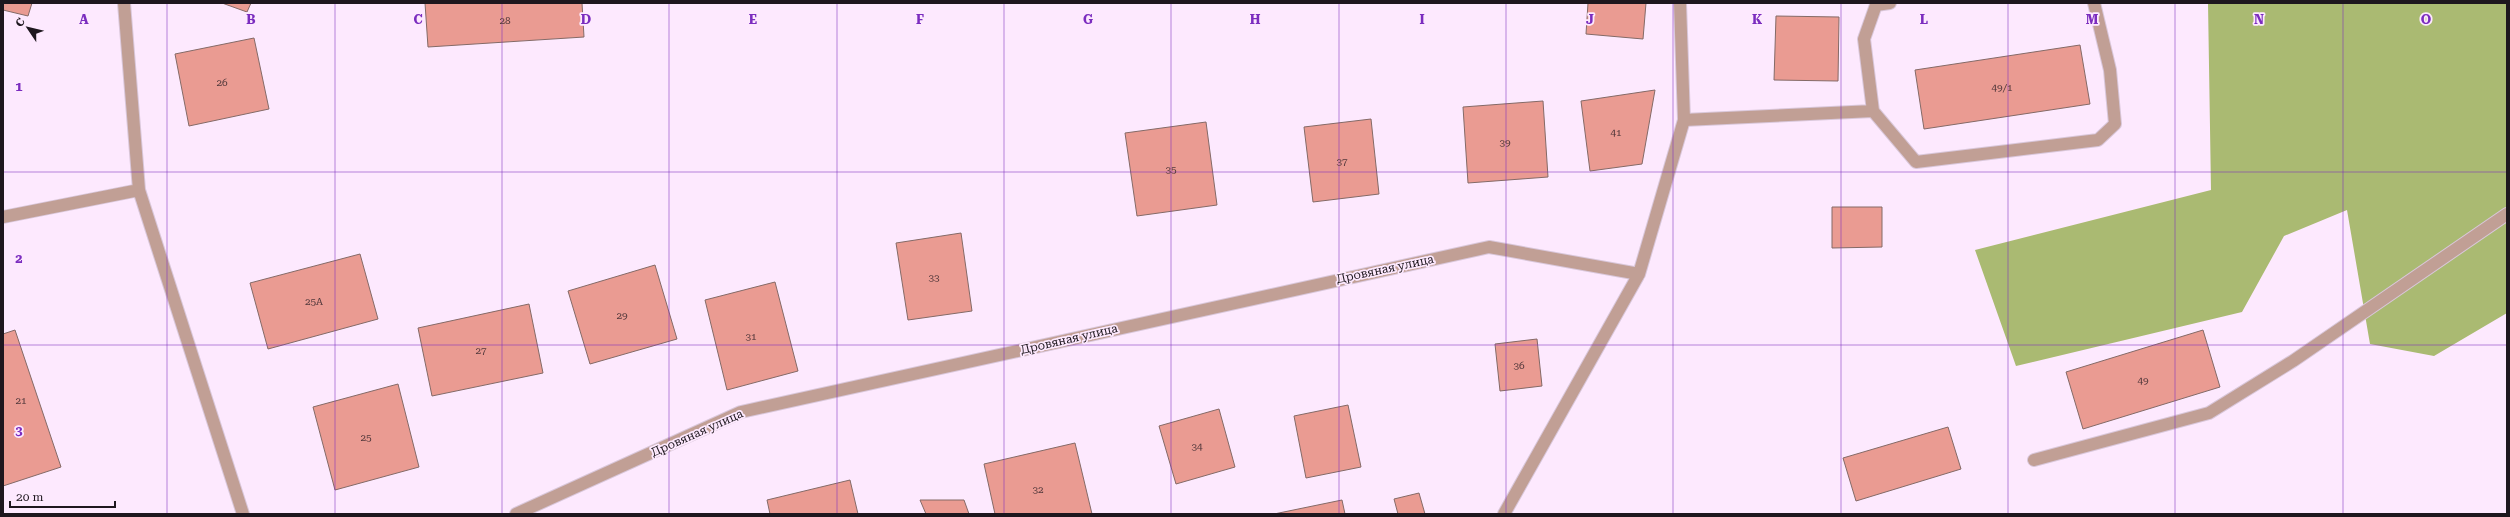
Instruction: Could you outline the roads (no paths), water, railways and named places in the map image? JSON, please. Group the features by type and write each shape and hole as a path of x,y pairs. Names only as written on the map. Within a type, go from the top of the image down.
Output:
{"street":[{"path":"124,3 140,190 243,514"},
{"path":"1504,514 1639,274 1684,120 1680,3"},
{"path":"1890,3 1876,5 1864,39 1873,111 1916,162 2098,140 2116,124 2110,70 2094,3"},
{"path":"1684,120 1873,111"},
{"path":"3,217 140,190"},
{"path":"2034,460 2209,413 2293,361 2507,214"},
{"name":"Дровяная улица","path":"516,514 741,412 1489,246 1639,274"}]}
